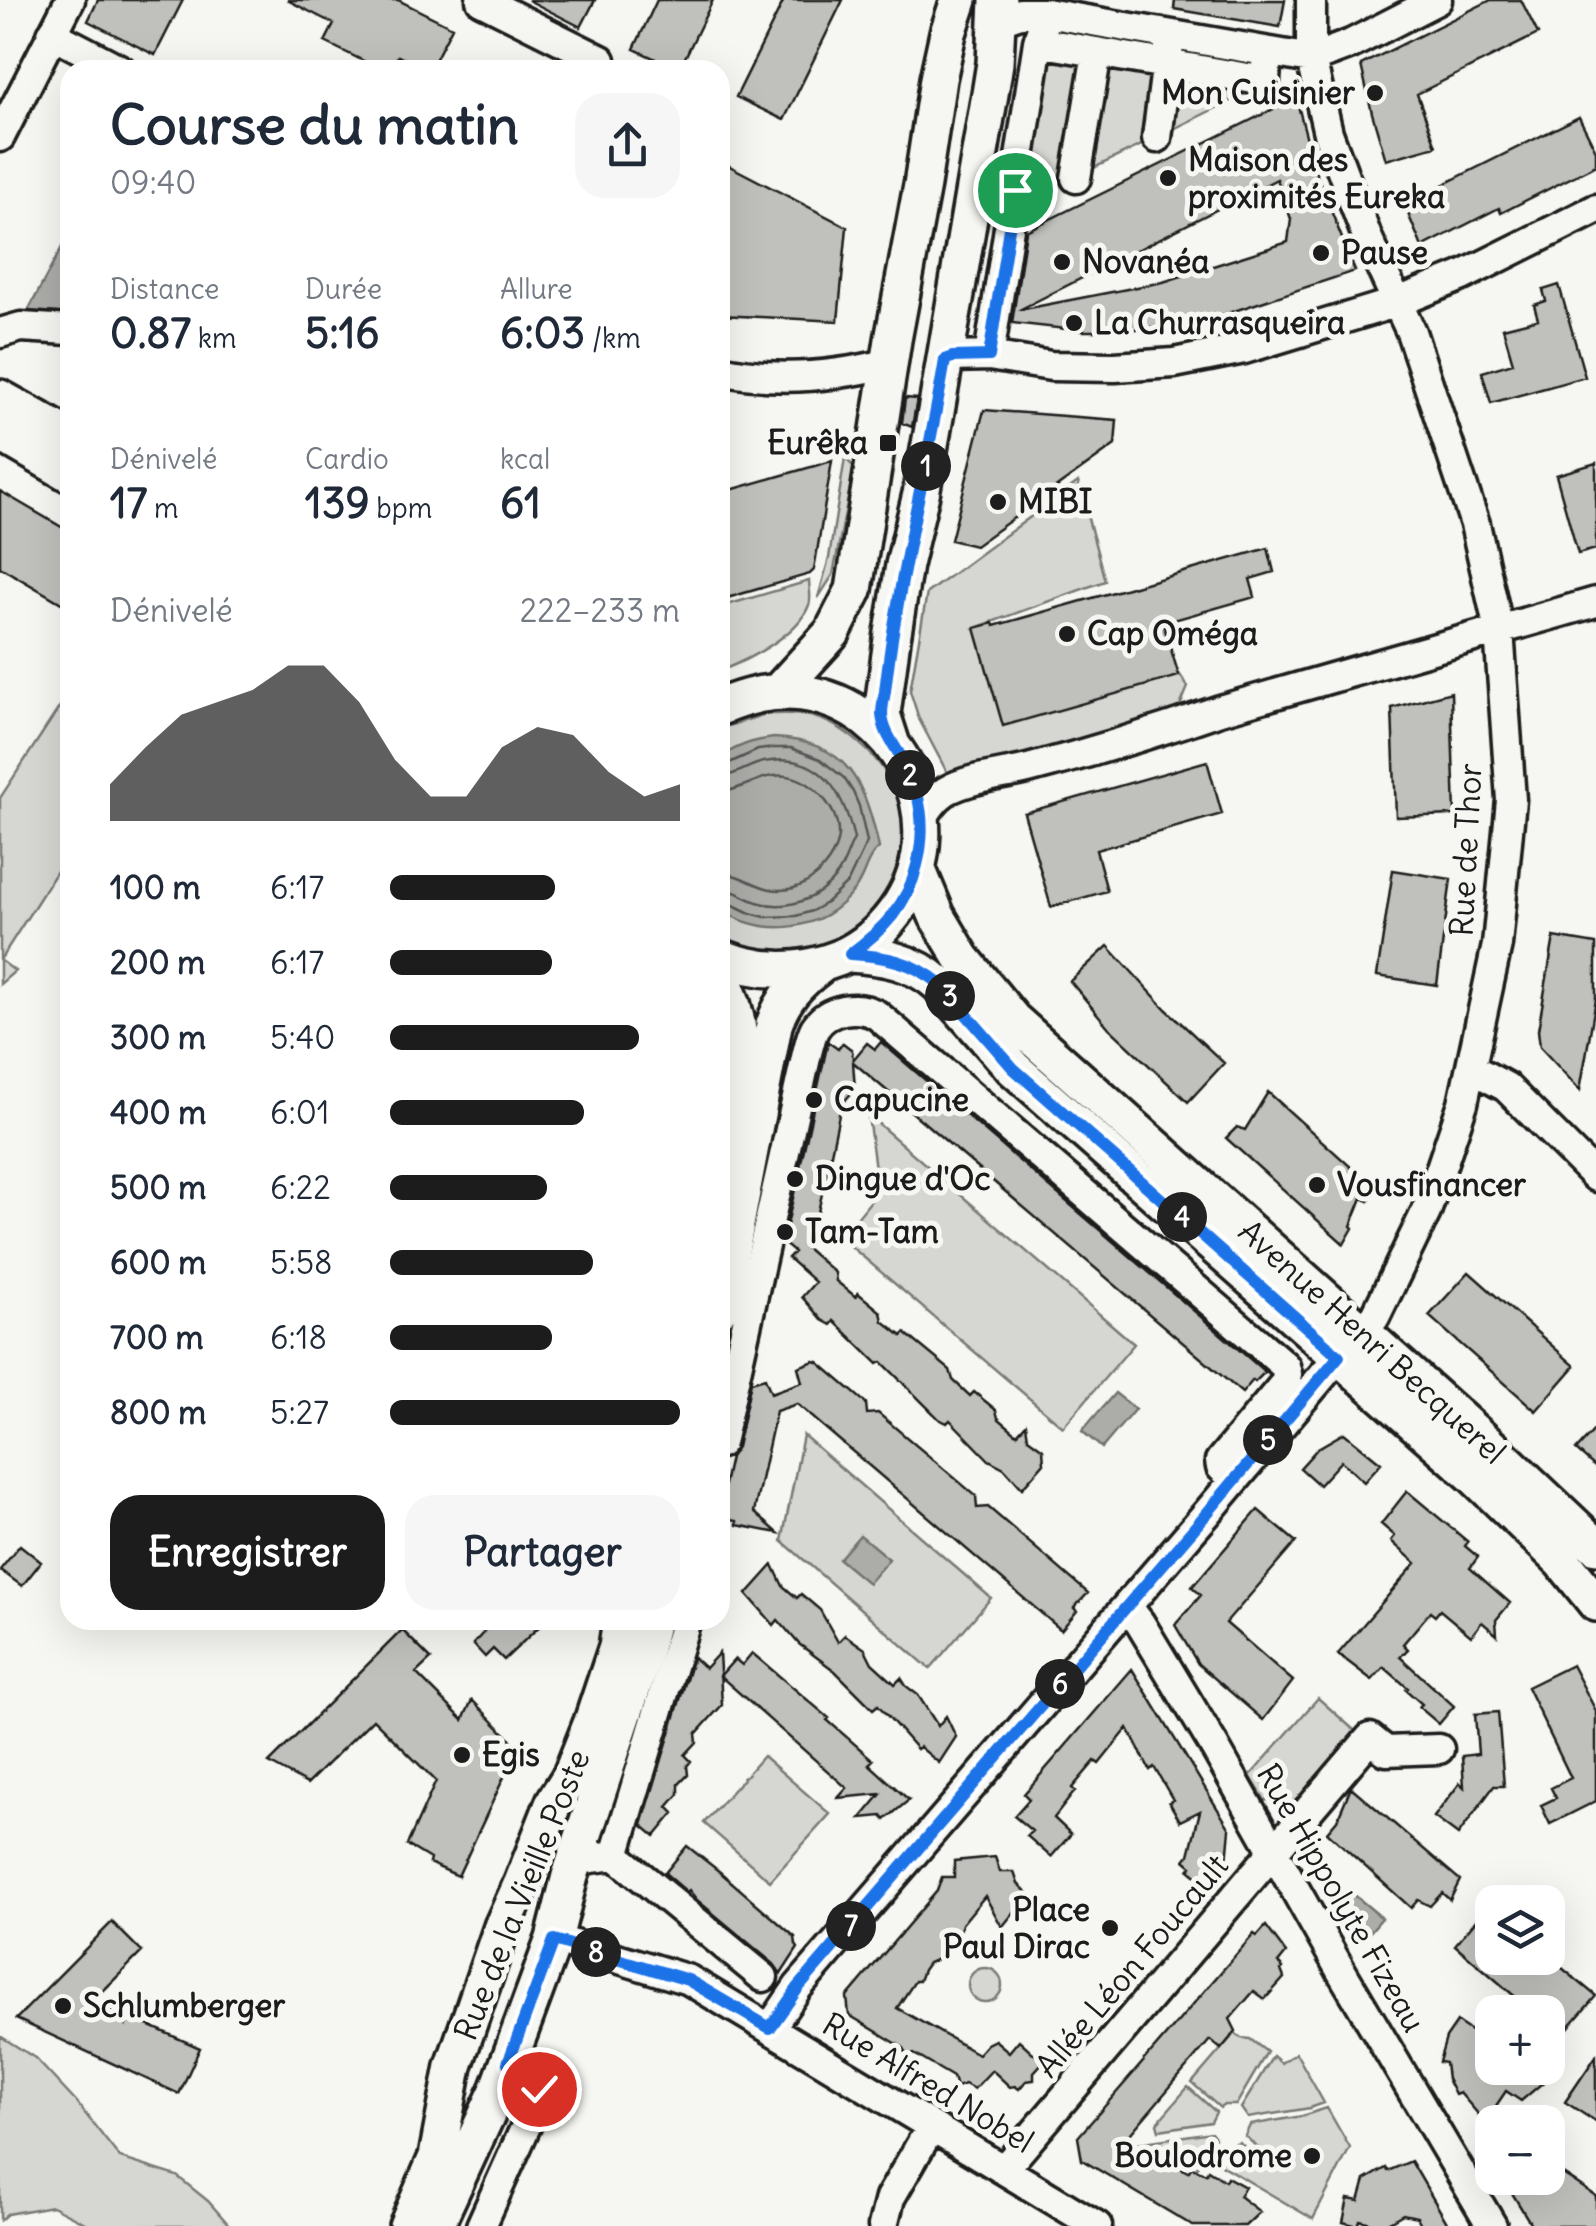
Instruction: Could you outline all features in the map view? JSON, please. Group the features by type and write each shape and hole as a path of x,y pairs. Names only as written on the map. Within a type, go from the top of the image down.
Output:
{"main road":[{"path":"778,692 832,633 854,590 938,79 958,0"},
{"path":"730,1257 779,1010 800,981 872,938 892,918 917,868 922,820 919,800 892,745 882,714 904,565 921,494 995,63 998,11"},
{"path":"0,398 60,431"},
{"path":"0,433 60,468"},
{"path":"730,703 746,696 804,693 829,700 862,717 892,745"},
{"name":"Avenue Henri Becquerel","path":"917,868 937,916 962,958 1013,1020 1350,1344 1486,1488 1563,1562 1596,1603"},
{"name":"Avenue Henri Becquerel","path":"730,960 755,968 788,971 835,959 902,961 928,974 1013,1068 1350,1344 1501,1456 1596,1546"},
{"path":"730,1001 738,1023 740,1050 730,1118"},
{"name":"Rue de la Vieille Poste","path":"407,2226 437,2157 454,2066 502,1927 592,1722 620,1630"},
{"name":"Rue de la Vieille Poste","path":"434,2226 508,2063 554,1940 649,1630"}],"street":[{"path":"0,137 70,0"},
{"path":"481,0 601,60"},
{"name":"Rue de Thor","path":"1310,0 1310,59 1328,133 1367,237 1411,332 1475,524 1499,630 1511,800 1498,945 1463,1102 1426,1212 1374,1317 1350,1344"},
{"path":"998,11 1046,13 1310,59 1352,44 1437,0"},
{"path":"989,356 1038,42 1046,13"},
{"path":"52,34 102,60"},
{"path":"1156,138 1172,34"},
{"path":"1038,42 1265,81 1267,52"},
{"path":"1076,178 1098,52"},
{"path":"945,360 989,356 1083,368 1174,364 1244,349 1398,302 1462,276 1596,210"},
{"path":"0,333 21,327 60,329"},
{"path":"730,372 816,377 890,363"},
{"path":"922,820 941,795 961,785 1171,728 1220,710 1596,602"},
{"path":"730,1398 815,1028 840,1011 865,1008 877,1014 1285,1366 1285,1383 1220,1460 1221,1467 1235,1480"},
{"path":"1471,1068 1506,1087 1596,1177"},
{"path":"770,2028 798,1988 1350,1344"},
{"name":"Rue Hippolyte Fizeau","path":"1127,1606 1195,1713 1274,1854 1330,1968 1492,2226"},
{"path":"615,1855 683,1630"},
{"name":"Allée Léon Foucault","path":"1004,2168 1370,1738 1386,1751 1439,1749"},
{"path":"576,1860 615,1855 762,1977"},
{"name":"Rue Alfred Nobel","path":"554,1940 688,1980 1097,2226"},
{"path":"481,2226 539,2097 532,2076 508,2063"},
{"path":"883,2226 890,2198 931,2127"}],"shaded area":[{"path":"1043,54 1159,69 1150,141 1015,206"},
{"path":"1172,69 1255,89 1161,135"},
{"path":"845,458 854,467 833,575 818,598 829,558"},
{"path":"1078,482 1105,581 975,628 1178,672 1188,687 1171,728 950,778 919,719 910,691 927,593"},
{"path":"809,581 810,603 794,626 758,653 730,666 730,604"},
{"path":"60,706 60,867 0,960 0,798"},
{"path":"766,714 811,716 852,737 890,780 902,822 897,863 879,901 849,931 811,949 767,951 730,938 730,725"},
{"path":"0,960 15,971 0,984"},
{"path":"868,1115 1134,1344 1063,1427 841,1238 878,1192"},
{"path":"803,1435 991,1598 930,1669 782,1541"},
{"path":"1318,1698 1355,1731 1295,1804 1265,1800 1250,1776"},
{"path":"763,1756 830,1814 770,1881 704,1823"},
{"path":"985,1968 997,1973 1002,1985 997,1997 985,2002 973,1997 968,1985 973,1973"},
{"path":"1235,2033 1267,2052 1236,2105 1220,2108 1192,2083"},
{"path":"0,2036 35,2058 120,2158 177,2176 208,2201 230,2226 91,2226 52,2206 7,2214 0,2220"},
{"path":"1296,2053 1324,2103 1248,2118 1241,2108 1273,2056 1281,2063"},
{"path":"1188,2087 1216,2112 1211,2122 1159,2130 1157,2123"},
{"name":"Boulodrome","path":"1327,2108 1350,2148 1313,2219 1214,2161 1223,2144 1239,2142 1271,2170 1274,2163 1245,2136 1250,2125"},
{"path":"1211,2132 1215,2137 1196,2169 1192,2167 1188,2172 1159,2154 1154,2161 1138,2149 1123,2153 1124,2145"}],"water":[{"path":"60,251 60,313 28,311"},
{"path":"760,740 799,741 836,757 859,786 879,848 842,904 826,915 792,926 755,924 730,914 730,752"},
{"path":"1115,1393 1135,1409 1102,1448 1082,1431"},
{"path":"860,1535 889,1559 868,1583 839,1559"},
{"path":"1352,1893 1382,1918 1369,1933 1340,1908"}],"building":[{"path":"98,0 183,0 155,55 88,21"},
{"path":"287,0 398,0 452,27 435,60 406,60 398,56 396,60 362,60 325,42 334,24"},
{"path":"528,0 595,0 581,27"},
{"path":"657,0 713,0 684,60 658,60 634,49"},
{"path":"784,0 843,0 784,120 736,97"},
{"path":"1175,0 1285,0 1280,27 1174,9"},
{"path":"1491,0 1521,0 1538,34 1417,94 1436,146 1386,160 1361,65"},
{"path":"1296,98 1316,173 1355,271 1219,316 1172,325 1084,331 1012,323 1026,231","holes":["1277,179 1291,219 1288,242 1163,282 1019,310"]},
{"path":"1579,117 1596,151 1596,165 1422,247 1404,204"},
{"path":"730,166 847,227 838,321 730,316"},
{"path":"1559,285 1585,377 1491,403 1482,372 1513,363 1503,328 1538,319 1534,305 1546,301 1543,290"},
{"path":"905,398 917,399 912,427 902,423"},
{"name":"MIBI","path":"984,410 1117,420 1115,445 975,546 951,540"},
{"path":"832,461 814,570 730,597 730,490"},
{"path":"1596,463 1596,549 1578,554 1556,475"},
{"path":"0,491 60,526 60,602 0,567"},
{"name":"Cap Oméga","path":"1268,548 1274,572 1250,579 1255,597 1163,623 1179,676 1003,726 975,628 993,623 994,626"},
{"path":"1451,692 1455,815 1396,817 1392,708"},
{"path":"1207,761 1222,814 1096,850 1107,891 1051,907 1024,813"},
{"path":"1393,870 1451,879 1437,985 1377,976"},
{"path":"1554,937 1596,944 1596,999 1580,1090 1540,1047 1538,1030"},
{"path":"1108,946 1166,1009 1224,1063 1188,1102 1109,1028 1070,981"},
{"path":"828,1042 838,1049 843,1043 852,1050 853,1060 867,1043 875,1049 881,1042 1265,1372 1242,1393 853,1062 855,1089 841,1105 831,1166 814,1230 817,1233 805,1247 835,1273 836,1281 856,1297 858,1293 881,1312 883,1321 902,1336 905,1333 950,1370 953,1380 970,1396 974,1392 996,1410 998,1418 1017,1434 1026,1424 1028,1438 1043,1449 1044,1463 1022,1488 950,1420 947,1423 939,1419 834,1321 831,1325 822,1320 802,1297 815,1282 788,1258 794,1252 783,1243"},
{"path":"1268,1092 1374,1188 1369,1201 1362,1198 1344,1244 1226,1138 1237,1127 1245,1130"},
{"path":"1469,1272 1575,1366 1536,1411 1429,1316"},
{"path":"818,1362 866,1403 867,1414 878,1413 976,1496 977,1508 988,1507 1088,1593 1061,1630 797,1404 776,1411 754,1512 778,1533 737,1525 737,1521 730,1520 730,1457 737,1447 751,1382 765,1378 771,1393 802,1382 798,1367"},
{"path":"1596,1428 1596,1468 1576,1450"},
{"path":"1344,1433 1381,1463 1364,1482 1341,1461 1319,1485 1300,1468 1318,1448"},
{"path":"1407,1491 1468,1542 1465,1546 1478,1557 1470,1568 1510,1603 1496,1620 1497,1635 1482,1622 1471,1636 1440,1610 1435,1616 1430,1612 1403,1644 1408,1649 1400,1657 1454,1706 1439,1724 1384,1667 1372,1680 1338,1654 1416,1563 1391,1541 1395,1536 1381,1524"},
{"path":"1258,1510 1296,1542 1226,1623 1293,1681 1263,1720 1198,1664 1175,1625 1201,1595 1192,1587"},
{"path":"20,1545 41,1562 22,1586 0,1570"},
{"path":"773,1565 783,1586 797,1598 801,1594 820,1610 838,1642 845,1635 865,1649 872,1663 895,1684 901,1678 918,1695 938,1726 946,1716 956,1737 939,1763 920,1747 917,1749 878,1705 873,1709 835,1671 799,1644 778,1620 774,1625 747,1594"},
{"name":"Egis","path":"402,1630 431,1659 416,1673 463,1720 472,1700 518,1747 458,1876 429,1863 430,1859 407,1845 436,1781 373,1719 307,1784 269,1763"},
{"path":"481,1630 536,1630 504,1660 493,1649 485,1657 473,1644 484,1632"},
{"path":"719,1653 722,1705 696,1734 697,1742 685,1755 691,1761 688,1775 668,1807 674,1813 655,1836 642,1825 693,1657 705,1668"},
{"path":"752,1653 829,1718 873,1760 869,1764 909,1800 885,1820 882,1816 861,1818 881,1794 838,1798 847,1788 720,1676 735,1659 742,1665"},
{"path":"1572,1665 1596,1711 1596,1801 1550,1824 1541,1805 1556,1798 1551,1788 1571,1778 1527,1687"},
{"path":"1132,1669 1230,1829 1227,1861 1206,1884 1189,1870 1192,1866 1185,1860 1200,1811 1180,1821 1169,1802 1173,1800 1154,1767 1150,1770 1128,1728 1099,1764 1095,1761 1072,1788 1075,1791 1054,1818 1071,1834 1051,1857 1027,1836 1032,1831 1014,1816 1029,1799 1024,1794"},
{"path":"1498,1712 1504,1786 1494,1786 1458,1835 1434,1817 1460,1783 1464,1787 1462,1756 1478,1754 1475,1714"},
{"path":"1351,1787 1460,1880 1450,1900 1442,1893 1430,1906 1418,1900 1411,1908 1327,1832 1337,1820"},
{"path":"687,1846 795,1937 798,1948 781,1974 665,1873"},
{"path":"995,1857 1000,1872 1014,1872 1018,1884 1029,1894 1002,1927 985,1896 962,1924 959,1934 940,1951 940,1958 928,1963 897,2008 978,2054 995,2040 1009,2052 1019,2040 1043,2062 1034,2072 1034,2080 1026,2081 1019,2089 1010,2087 992,2070 974,2089 965,2084 956,2087 953,2077 914,2054 907,2056 904,2048 849,2015 847,1997 937,1891 942,1877 954,1877 954,1861"},
{"path":"1475,1921 1475,1962 1455,1945"},
{"name":"Schlumberger","path":"112,1922 142,1952 97,1997 126,2025 130,2017 200,2048 179,2094 16,2019"},
{"path":"1266,1926 1286,1953 1278,1963 1284,1978 1265,1999 1254,1991 1230,2019 1236,2031 1221,2049 1210,2040 1125,2140 1154,2161 1158,2154 1188,2172 1192,2167 1206,2174 1208,2170 1225,2181 1227,2177 1245,2187 1239,2196 1260,2212 1245,2226 1193,2226 1082,2160 1078,2137 1254,1934 1257,1936"},
{"path":"1565,1970 1596,1996 1568,2028 1565,1995 1513,1995 1490,1975 1565,1975"},
{"path":"1457,2022 1475,2034 1475,2085 1540,2085 1521,2101 1506,2091 1497,2105 1475,2105 1475,2110 1460,2093 1455,2095 1445,2063 1439,2062 1446,2038"},
{"path":"1596,2056 1596,2122 1565,2102"},
{"path":"1411,2161 1449,2226 1422,2226 1417,2217 1403,2214 1382,2226 1360,2220 1358,2226 1343,2222 1348,2199 1359,2201 1365,2180 1386,2168 1388,2171"},
{"path":"1565,2175 1596,2196 1596,2226 1532,2226 1513,2195 1565,2195"}],"place":[{"name":"Mon Cuisinier","path":"1375,93"},
{"name":"Maison des proximités Eureka","path":"1168,178"},
{"name":"Pause","path":"1321,253"},
{"name":"Novanéa","path":"1062,262"},
{"name":"La Churrasqueira","path":"1074,323"},
{"name":"Eurêka","path":"888,443"},
{"name":"MIBI","path":"998,502"},
{"name":"Cap Oméga","path":"1067,634"},
{"name":"Capucine","path":"814,1100"},
{"name":"Dingue d'Oc","path":"795,1179"},
{"name":"Vousfinancer","path":"1317,1185"},
{"name":"Tam-Tam","path":"785,1232"},
{"name":"Egis","path":"462,1755"},
{"name":"Place Paul Dirac","path":"1110,1928"},
{"name":"Schlumberger","path":"63,2006"},
{"name":"Boulodrome","path":"1312,2156"}],"route":[{"path":"539,2089 526,2071 508,2063 554,1940 688,1980 770,2028 798,1988 1339,1356 1013,1068 928,974 902,961 850,954 892,918 917,868 922,820 919,800 885,729 882,714 887,671 945,360 989,356 1015,190"}]}
